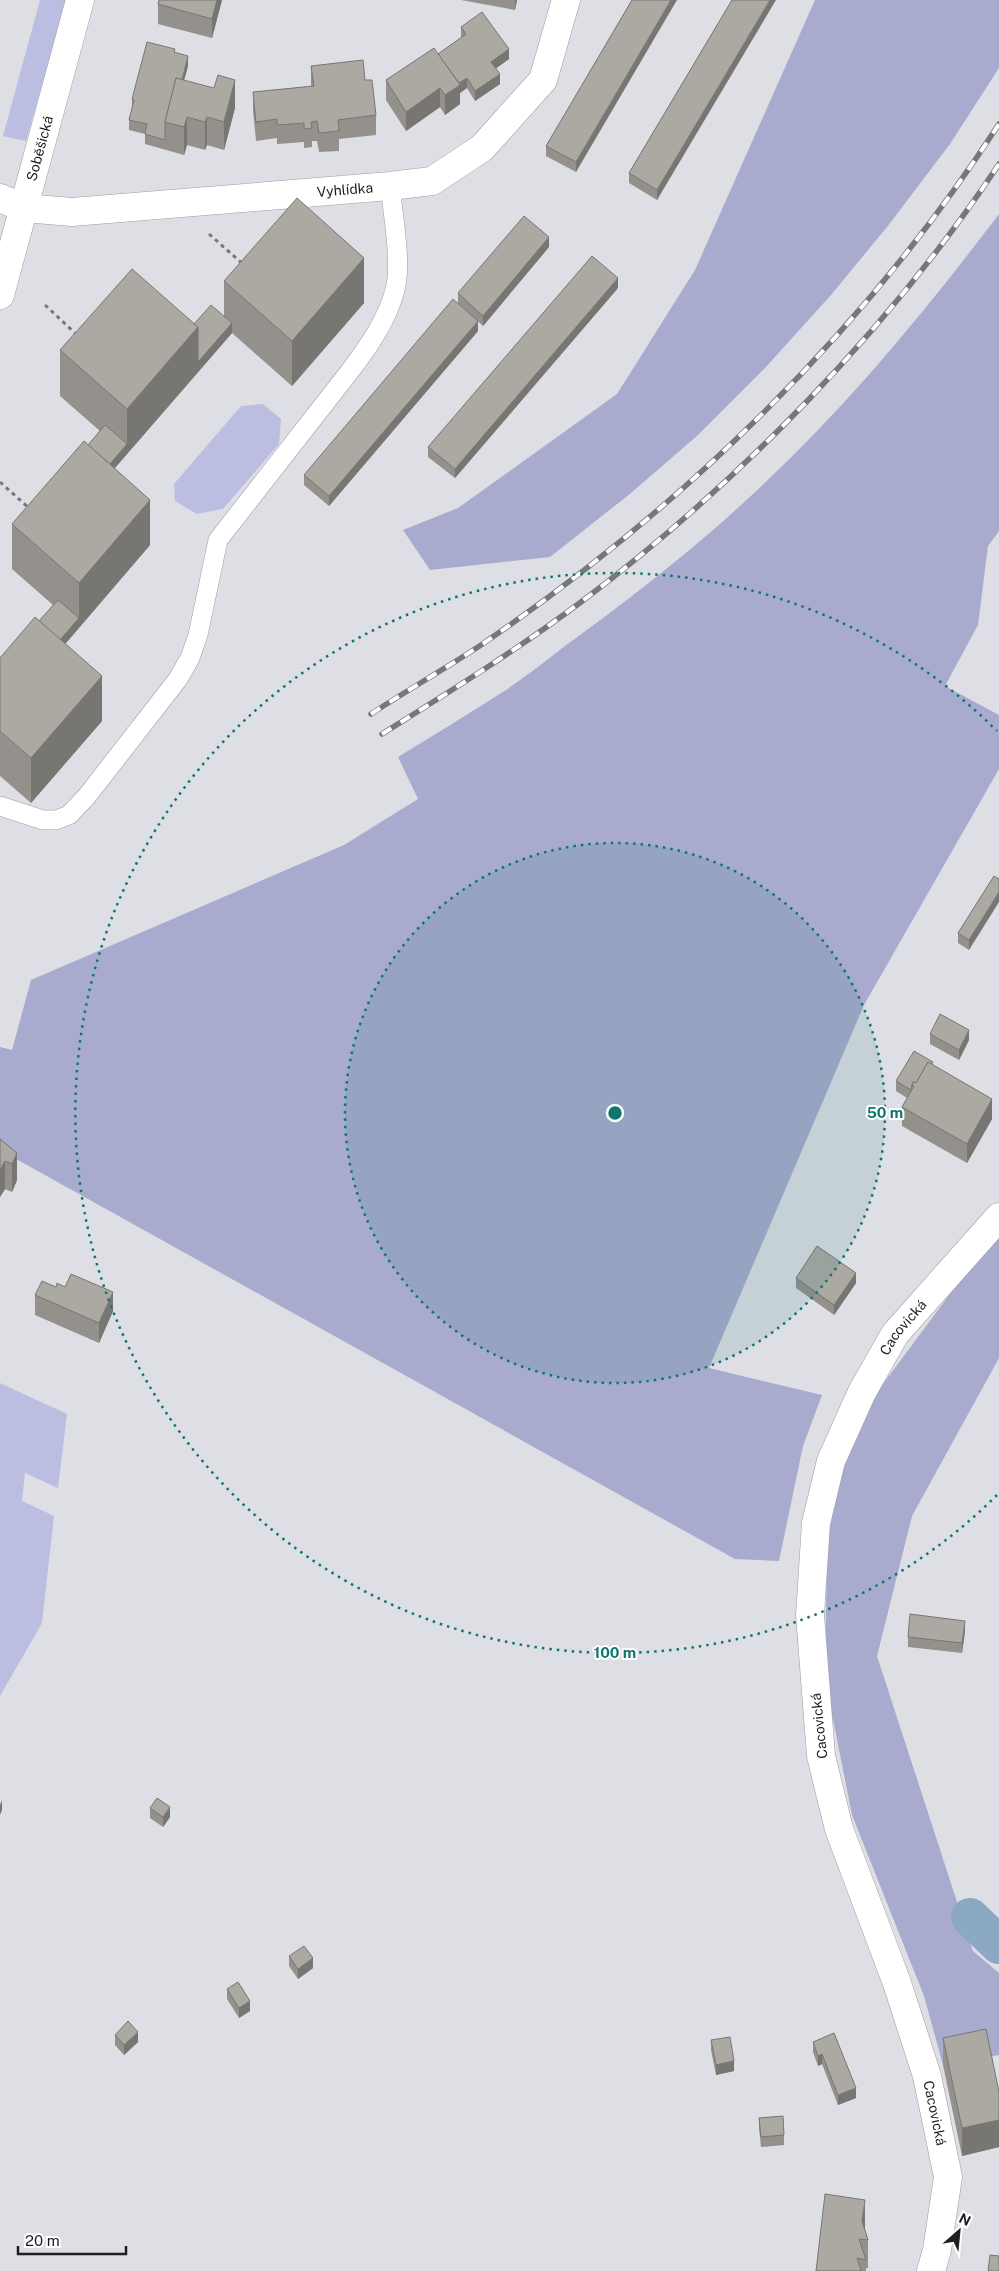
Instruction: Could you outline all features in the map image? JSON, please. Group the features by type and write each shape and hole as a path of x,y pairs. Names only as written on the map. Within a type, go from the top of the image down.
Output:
{"street":[{"name":"Soběšická","path":"0,294 12,203 80,0"},
{"name":"Vyhlídka","path":"12,203 72,212 432,181 482,148 543,80 566,0"},
{"name":"Cacovická","path":"931,2271 937,2250 948,2177 927,2076 897,1982 839,1829 821,1756 810,1615 816,1524 831,1461 862,1392 896,1334 999,1217"}],"lane":[{"path":"0,806 43,820 56,820 69,815 87,796 178,679 190,658 198,635 218,540 365,351 386,314 396,288 396,248 390,186"}],"path":[{"path":"208,233 249,270"},
{"path":"45,305 84,341"},
{"path":"0,482 36,513"}],"shaded area":[{"path":"40,0 66,0 26,141 3,136"},
{"path":"815,0 999,0 999,68 950,144 887,227 831,295 765,368 698,435 631,493 550,557 430,570 403,530 458,508 617,394 695,270"},
{"path":"999,214 999,531 988,546 978,625 945,686 999,715 999,769 864,1005 709,1368 822,1395 803,1446 779,1561 735,1559 0,1150 0,1047 12,1050 31,980 344,845 418,799 398,757 506,690 637,592 731,514 787,462 851,394 942,288"},
{"path":"263,404 281,419 279,444 223,509 197,514 175,501 174,484 241,406"},
{"path":"999,1233 999,1358 912,1516 877,1656 973,1951 999,1973 999,2055 943,2065 924,1996 852,1815 825,1679 827,1545 839,1478 868,1404 985,1247"},
{"path":"0,1383 67,1414 58,1488 25,1473 22,1501 54,1516 42,1623 0,1696"}],"building":[{"path":"159,0 217,0 212,19 158,4"},
{"path":"632,0 671,0 576,162 546,146"},
{"path":"732,0 770,0 657,190 629,173"},
{"path":"482,12 509,49 491,62 500,74 475,91 467,78 459,83 438,54 466,34 461,27"},
{"path":"147,42 175,49 174,52 188,56 182,80 176,78 165,122 165,140 145,134 147,124 129,120 134,100 132,99"},
{"path":"434,48 460,85 445,95 440,88 406,112 386,80"},
{"path":"363,60 365,80 372,80 376,115 338,120 339,131 319,133 317,121 311,122 312,128 304,129 304,123 277,125 277,119 256,122 253,92 314,86 311,66"},
{"path":"218,75 235,80 224,122 207,117 205,122 187,117 184,127 165,122 176,78 214,88"},
{"path":"297,198 364,258 292,341 224,281"},
{"path":"524,216 549,237 483,316 458,293"},
{"path":"592,256 618,278 455,469 428,447"},
{"path":"132,269 198,327 127,409 60,350"},
{"path":"453,299 478,321 329,496 304,475"},
{"path":"211,305 232,323 198,362 198,327 194,324"},
{"path":"105,425 127,444 110,464 88,445"},
{"path":"84,441 150,500 79,583 12,524"},
{"path":"58,600 79,618 60,640 39,621"},
{"path":"35,617 102,676 31,758 0,731 0,658"},
{"path":"994,876 999,879 999,892 969,940 958,933"},
{"path":"940,1014 969,1030 959,1050 930,1034"},
{"path":"914,1051 933,1062 931,1065 928,1062 916,1083 913,1082 911,1090 896,1081"},
{"path":"928,1062 992,1099 967,1144 902,1107 914,1086 912,1085 913,1082 916,1083"},
{"path":"0,1139 17,1153 12,1164 5,1161 0,1170"},
{"path":"817,1246 856,1273 834,1305 796,1278"},
{"path":"71,1274 113,1292 99,1323 35,1295 42,1281 56,1287 57,1283 65,1287"},
{"path":"910,1614 965,1621 962,1643 908,1637"},
{"path":"157,1798 170,1807 163,1817 150,1808"},
{"path":"304,1946 313,1958 298,1969 289,1956"},
{"path":"238,1982 250,2001 239,2008 227,1989"},
{"path":"128,2021 138,2032 124,2045 115,2035"},
{"path":"986,2029 999,2092 999,2120 962,2128 943,2038"},
{"path":"834,2033 856,2088 838,2095 822,2054 818,2056 813,2042"},
{"path":"730,2037 734,2061 716,2065 711,2040"},
{"path":"783,2116 784,2135 761,2137 759,2118"},
{"path":"825,2194 865,2200 862,2221 868,2240 859,2239 866,2260 857,2258 861,2271 816,2271"},
{"path":"990,2255 999,2256 999,2271 988,2271"}],"waterway":[{"path":"970,1917 999,1945"}],"railway":[{"path":"371,714 478,647 553,593 627,536 697,475 765,411 829,344 890,274 947,200 999,124"},
{"path":"382,734 483,670 557,620 639,556 697,507 808,400 860,343 910,285 956,225 999,164"}]}
